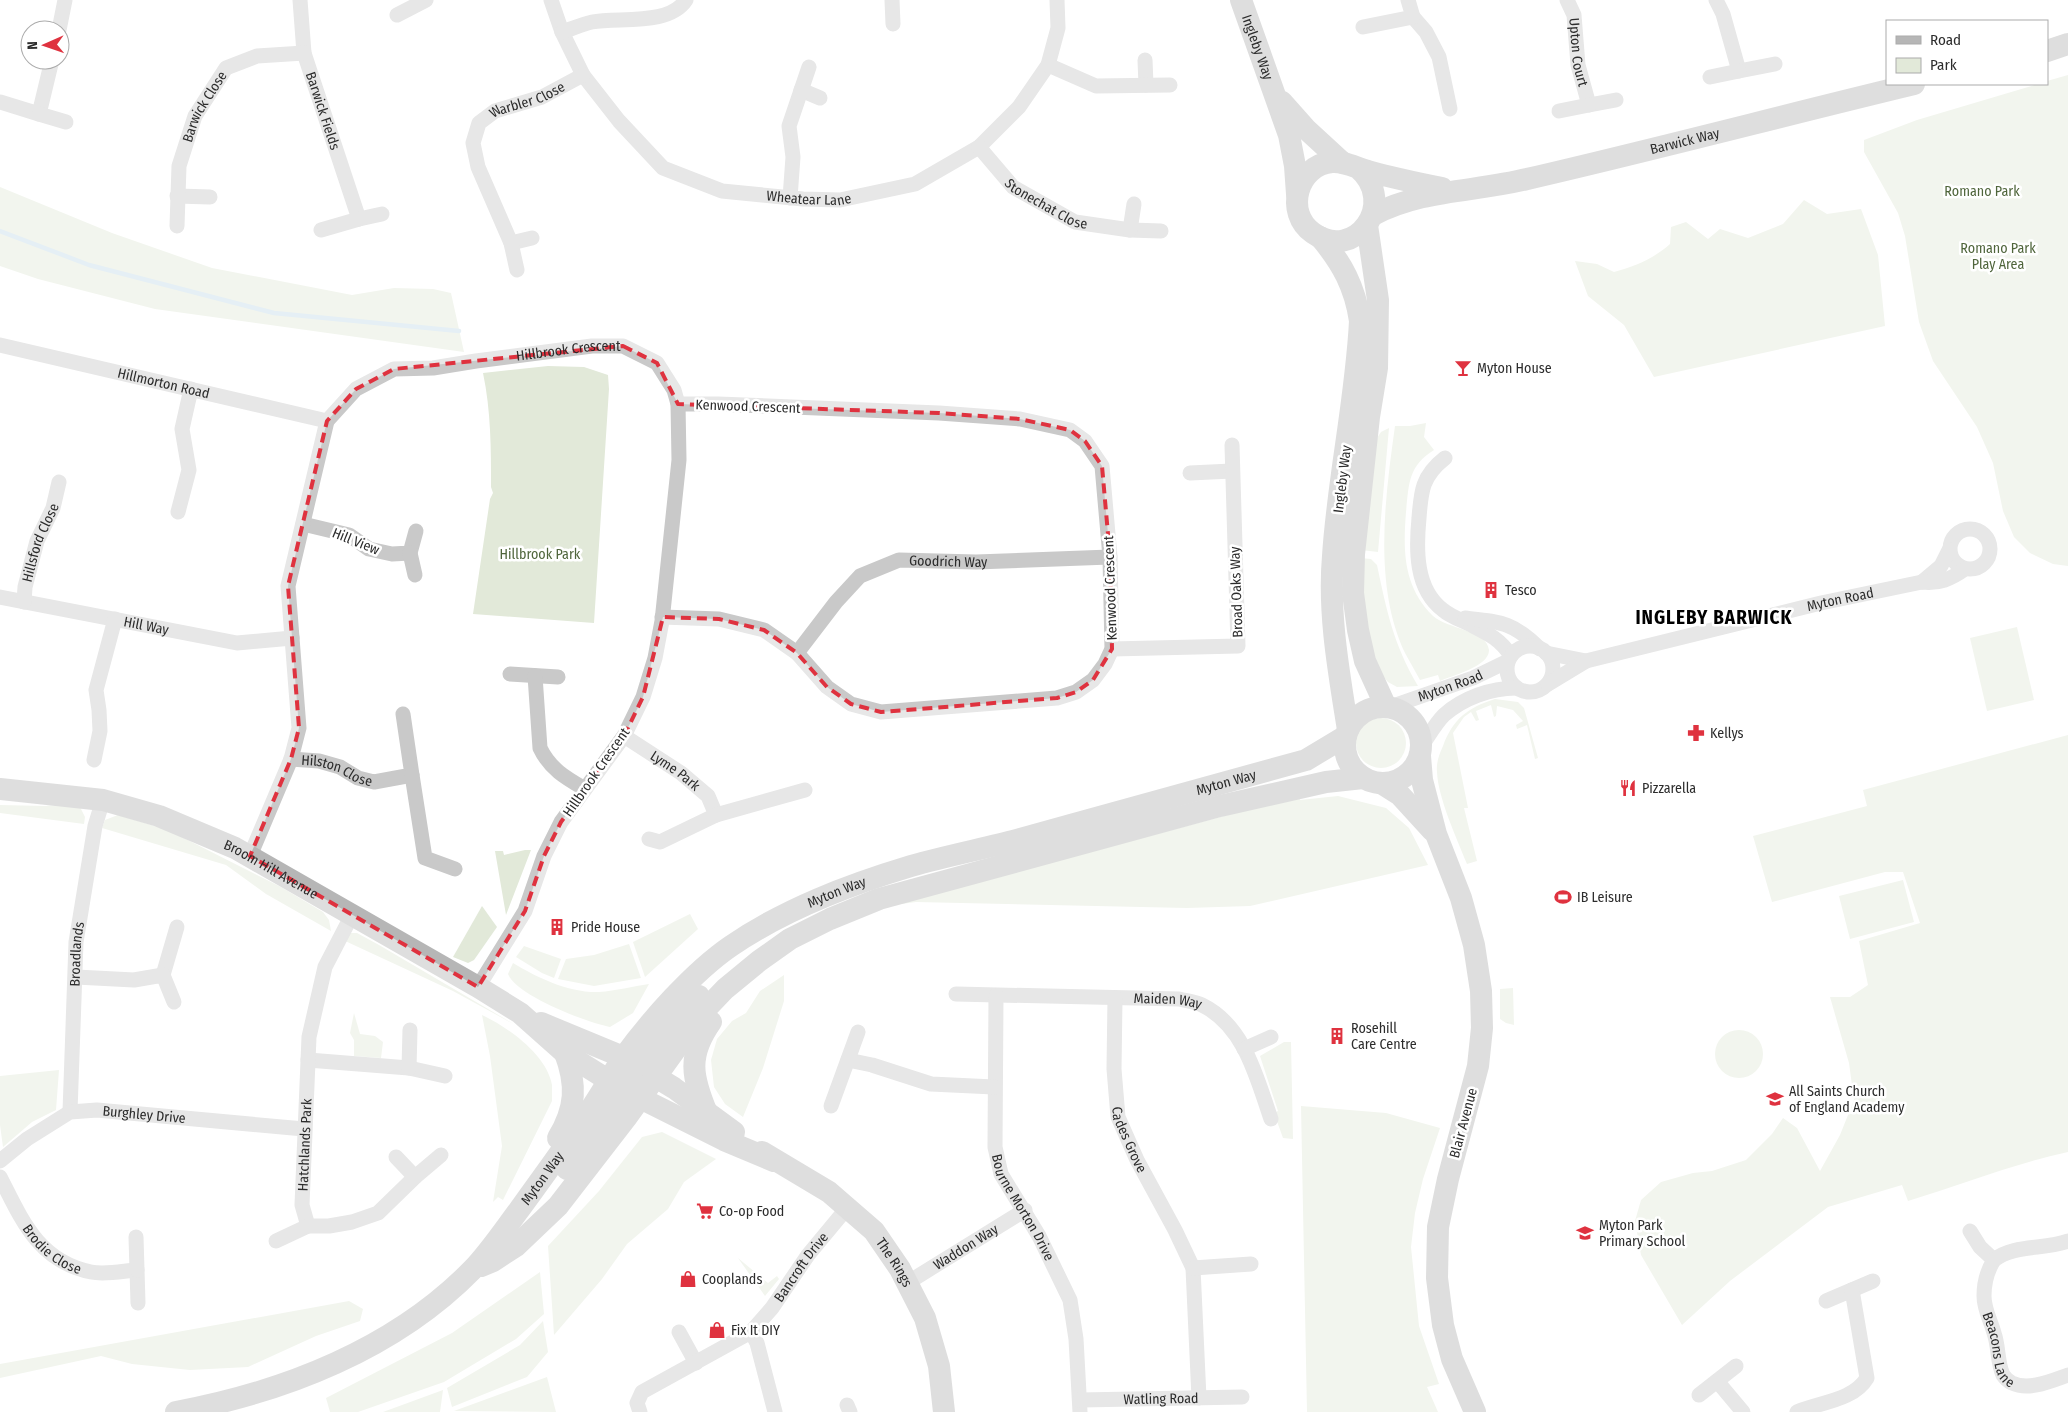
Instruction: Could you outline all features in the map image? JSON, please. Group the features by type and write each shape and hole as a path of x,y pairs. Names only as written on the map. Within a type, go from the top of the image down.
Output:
{"street":[{"path":"60,20 65,0"},
{"name":"Barwick Fields","path":"300,0 304,54 359,219"},
{"name":"Wheatear Lane","path":"551,0 562,32 583,75 619,121 663,168 722,191 790,198 840,200 915,184 979,147 1019,107 1048,64 1058,28 1056,0"},
{"path":"562,32 590,22 659,18 681,8 686,0"},
{"path":"892,0 893,24"},
{"name":"Ingleby Way","path":"1241,0 1289,135 1295,166 1297,194"},
{"path":"1408,0 1413,17 1426,32 1439,57 1450,109"},
{"name":"Upton Court","path":"1567,0 1574,15 1578,65 1588,105"},
{"path":"1716,0 1739,71"},
{"path":"397,15 422,1"},
{"path":"1363,27 1413,17"},
{"path":"2048,51 2068,44"},
{"name":"Barwick Close","path":"177,226 179,166 195,116 226,68 257,56 304,54"},
{"path":"1145,60 1146,85"},
{"path":"1048,64 1096,86 1170,84"},
{"path":"1710,77 1775,64"},
{"path":"790,198 793,157 788,126 810,67"},
{"path":"39,114 50,70"},
{"name":"Warbler Close","path":"517,270 511,243 478,167 473,143 479,123 495,110 542,97 583,75"},
{"name":"Barwick Way","path":"1370,220 1403,201 1453,190 1516,182 1910,85"},
{"path":"801,90 820,98"},
{"name":"Ingleby Way","path":"1275,94 1306,129 1351,165"},
{"name":"Upton Court","path":"1559,111 1616,100"},
{"path":"0,102 66,122"},
{"name":"Stonechat Close","path":"979,147 1013,187 1074,222 1130,230 1161,231"},
{"path":"1331,162 1351,165 1370,181 1375,198 1370,220 1351,238 1330,240 1320,237 1304,224 1296,204 1297,194 1301,182 1309,172 1319,165 1331,162"},
{"name":"Barwick Way","path":"1351,165 1400,180 1453,190"},
{"path":"177,196 210,197"},
{"path":"1130,230 1134,204"},
{"path":"321,230 382,214"},
{"name":"Ingleby Way","path":"1370,220 1378,300 1377,368 1369,417 1353,593 1358,630 1366,661 1388,707"},
{"name":"Ingleby Way","path":"1320,237 1336,256 1348,276 1357,303 1360,321 1332,556 1334,632 1347,733"},
{"path":"511,243 532,238"},
{"name":"Hillmorton Road","path":"0,344 327,421"},
{"name":"Hillbrook Crescent","path":"250,856 291,759 299,728 288,586 327,421 356,389 394,370 433,368 476,360 592,346 623,346 657,362 674,390 678,404 679,460 662,617 655,658 643,697 624,736 561,822 544,856 525,911 478,987"},
{"path":"178,512 189,470 182,429 191,388"},
{"name":"Kenwood Crescent","path":"662,617 720,619 764,630 797,653 828,686 851,704 881,712 1057,698 1076,692 1093,680 1105,664 1112,649 1110,556 1102,466 1085,441 1070,430 1020,419 939,413 678,404"},
{"name":"Broad Oaks Way","path":"1112,649 1238,646 1232,445"},
{"path":"1445,458 1426,477 1421,494 1417,547 1422,580 1428,592 1443,611 1494,636 1504,644 1510,658 1507,673 1510,681 1516,688 1535,692 1548,684 1553,668 1551,660 1524,634 1507,624 1456,617"},
{"path":"1190,473 1232,471"},
{"name":"Hillsford Close","path":"24,602 37,541 53,508 59,482"},
{"name":"Hill View","path":"302,524 349,535 369,549 392,554 410,553"},
{"path":"1972,528 1986,536 1990,543 1990,551 1988,559 1983,565 1976,569 1965,569 1957,565 1951,558 1949,550 1951,541 1956,534 1972,528"},
{"path":"415,575 410,553 416,531"},
{"name":"Myton Road","path":"1922,582 1941,566 1949,550"},
{"name":"Goodrich Way","path":"797,653 836,602 860,576 899,560 976,562 1110,556"},
{"name":"Myton Road","path":"1548,684 1586,661 1821,603 1922,582 1944,581 1965,569"},
{"name":"Hill Way","path":"0,598 237,643 292,638"},
{"path":"94,760 100,731 96,690 115,619"},
{"path":"1510,658 1524,647 1532,646 1543,651"},
{"name":"Myton Road","path":"1543,651 1586,661"},
{"name":"Myton Road","path":"1388,707 1473,678 1510,658"},
{"path":"510,674 558,677"},
{"path":"536,676 540,748 545,758 557,772 585,789"},
{"name":"Myton Road","path":"1421,752 1443,716 1455,707 1484,692 1499,688 1516,688"},
{"path":"1388,707 1401,711 1410,717 1420,736 1421,752 1409,773 1401,779 1372,780 1353,768 1347,757 1347,733 1360,714 1369,709 1388,707"},
{"path":"403,714 426,858 455,869"},
{"name":"Myton Way","path":"473,1269 493,1261 516,1246 541,1224 584,1175 683,987 729,946 822,897 871,879 1306,760 1347,733"},
{"name":"Lyme Park","path":"624,736 681,773 708,796 716,815"},
{"name":"Blair Avenue","path":"1421,752 1422,780 1436,834 1464,907 1474,946 1481,991 1482,1028 1478,1066 1438,1227 1437,1278 1444,1326 1452,1359 1475,1412"},
{"name":"Hilston Close","path":"291,759 319,761 340,767 358,778 374,782 412,775"},
{"name":"Myton Way","path":"176,1412 237,1398 280,1385 322,1368 368,1347 439,1300 473,1269 531,1195 566,1146 725,989 758,961 790,939 830,919 879,899 1220,806 1326,782 1372,780"},
{"name":"Blair Avenue","path":"1372,780 1400,795 1436,834"},
{"name":"Broom Hill Avenue","path":"0,789 102,800 159,816 235,848 520,1013 594,1045 632,1082"},
{"path":"649,839 660,842 716,815 805,790"},
{"name":"Broadlands","path":"70,1112 76,942 95,826 102,800"},
{"name":"Hatchlands Park","path":"308,1226 302,1205 309,1037 325,967 352,915"},
{"path":"174,1002 163,975 177,927"},
{"path":"708,1114 695,1078 696,1048 701,1036 715,1015 741,989 758,961"},
{"path":"76,976 134,980 163,975"},
{"name":"Maiden Way","path":"956,994 1180,999 1201,1004 1229,1025 1244,1049 1271,1119"},
{"name":"Bourne Morton Drive","path":"996,996 995,1147 1001,1174 1025,1210 1070,1300 1076,1338 1080,1406"},
{"name":"Cades Grove","path":"1116,998 1114,1069 1118,1117 1137,1160 1175,1230 1193,1268 1199,1398"},
{"name":"Broom Hill Avenue","path":"520,1013 565,1052 632,1082"},
{"path":"409,1068 410,1030"},
{"path":"831,1106 858,1032"},
{"path":"1244,1049 1271,1037"},
{"path":"531,1195 539,1169 568,1121 573,1103 572,1072 565,1052"},
{"path":"308,1060 409,1068 445,1076"},
{"path":"848,1060 872,1065 931,1084 994,1087"},
{"path":"496,1241 533,1213 632,1082"},
{"name":"The Rings","path":"632,1082 670,1113 774,1161 829,1192 874,1231 900,1269 925,1318 939,1366 944,1412"},
{"name":"The Rings","path":"632,1082 708,1114 774,1161"},
{"name":"Burghley Drive","path":"0,1161 26,1139 70,1112 97,1110 304,1129"},
{"path":"276,1241 308,1226 329,1226 352,1222 378,1213 441,1155"},
{"path":"396,1157 415,1177"},
{"name":"Brodie Close","path":"0,1177 31,1235 60,1262 92,1273 137,1270"},
{"name":"Bancroft Drive","path":"640,1412 638,1403 642,1392 751,1332 772,1308 808,1255 847,1208"},
{"name":"Waddon Way","path":"907,1283 1025,1210"},
{"path":"1970,1231 1980,1247 1994,1260 2000,1255 2012,1251 2052,1246 2068,1241"},
{"path":"136,1237 138,1302"},
{"name":"Beacons Lane","path":"1994,1260 1989,1268 1984,1298 1986,1312 1995,1335 2001,1369 2005,1378 2012,1383 2024,1386 2051,1381 2068,1375"},
{"path":"1193,1268 1251,1264"},
{"path":"1826,1301 1873,1281"},
{"path":"1797,1412 1854,1392 1862,1386 1867,1378 1852,1290"},
{"path":"679,1332 696,1363"},
{"path":"751,1332 757,1343 775,1412"},
{"path":"1699,1395 1736,1366"},
{"path":"1717,1381 1742,1412"},
{"name":"Watling Road","path":"1080,1406 1242,1397"}],"highlighted area":[{"path":"623,346 657,363 678,404 939,413 1020,419 1070,430 1085,441 1102,466 1110,557 1112,649 1093,680 1076,692 1057,698 881,712 851,704 827,687 797,653 764,630 719,619 663,617 643,697 624,736 561,822 544,856 525,911 478,987 250,856 291,759 299,728 288,586 327,421 356,389 394,369"}],"green space":[{"name":"Romano Park","path":"2068,75 2068,566 2053,564 2030,553 2014,537 2003,511 1993,463 1977,427 1933,361 1919,322 1905,236 1898,213 1864,152 1864,140 1917,120 2035,85 2048,85 2048,81"},
{"path":"0,187 112,233 212,268 352,295 394,288 433,289 451,293 464,352 155,309 38,279 0,266"},
{"path":"1804,200 1827,214 1861,209 1878,255 1885,326 1654,377 1624,325 1588,296 1575,261 1597,264 1614,272 1630,267 1651,258 1664,249 1670,244 1671,227 1686,222 1708,239 1720,229 1748,238 1783,224"},
{"name":"Hillbrook Park","path":"548,366 584,367 608,375 609,389 594,623 473,614 490,499 493,493 491,487 489,416 483,373"},
{"path":"1426,423 1424,437 1434,450 1419,462 1411,476 1406,512 1405,554 1410,580 1423,605 1433,616 1481,638 1487,643 1489,650 1488,656 1477,666 1440,681 1438,675 1420,680 1405,653 1395,627 1385,570 1385,512 1395,426"},
{"path":"1389,428 1378,552 1361,550 1375,441 1381,432"},
{"path":"1360,558 1371,559 1377,565 1388,613 1402,656 1418,686 1397,687 1388,682 1380,673 1364,626"},
{"path":"2017,627 2034,700 1987,711 1970,638"},
{"path":"1495,699 1518,702 1524,708 1538,758 1535,759 1527,725 1517,729 1516,725 1523,721 1513,710 1497,706 1496,716 1494,717 1491,705 1476,711 1479,720 1476,721 1471,712 1464,717 1453,733 1468,808 1464,808 1477,861 1467,864 1441,794 1437,762 1447,737 1456,722 1476,706"},
{"path":"1381,718 1391,720 1399,725 1404,733 1406,743 1404,753 1399,761 1391,766 1381,768 1371,766 1363,761 1358,753 1356,743 1358,733 1363,725 1371,720"},
{"path":"2068,735 2068,1152 2007,1169 1908,1201 1902,1185 1828,1207 1730,1281 1682,1325 1641,1255 1635,1221 1641,1200 1661,1182 1693,1173 1712,1171 1746,1160 1772,1134 1783,1118 1797,1128 1820,1171 1840,1135 1854,1100 1849,1063 1830,997 1850,997 1868,985 1859,941 1920,923 1903,872 1885,872 1772,902 1753,836 1867,806 1863,790"},
{"path":"1299,796 1300,800 1338,796 1386,808 1409,828 1428,865 1250,906 1187,908 916,902 886,906"},
{"path":"69,804 80,807 85,817 84,824 0,813 0,805 45,806"},
{"path":"118,815 168,830 281,887 323,912 329,920 331,931 266,894 226,865 102,828 105,820"},
{"path":"531,850 506,915 495,851 503,851 504,855"},
{"path":"1903,880 1914,922 1850,939 1839,896"},
{"path":"482,906 497,927 474,960 468,963 453,957"},
{"path":"690,914 698,929 645,977 633,942"},
{"path":"351,933 357,933 379,945 517,1026 453,991 343,940"},
{"path":"629,944 641,978 594,986 558,979 566,959 594,955"},
{"path":"524,946 561,959 554,978 516,957"},
{"path":"513,963 554,984 588,992 612,991 649,984 633,1013 610,1027 585,1020 553,1007 524,991 508,974"},
{"path":"784,975 784,1001 763,1068 743,1117 725,1104 714,1087 711,1060 717,1039 732,1021 746,1013 760,991"},
{"path":"1513,988 1514,1025 1500,1019 1500,989"},
{"path":"354,1013 360,1034 375,1036 383,1042 381,1058 354,1056 354,1040 350,1033"},
{"path":"482,1015 503,1027 535,1053 549,1074 552,1085 552,1101 503,1200 498,1197 493,1202 502,1146 490,1056"},
{"path":"1734,1030 1744,1030 1756,1037 1763,1049 1763,1059 1756,1071 1744,1078 1734,1078 1726,1074 1719,1067 1715,1059 1715,1049 1719,1041 1726,1034"},
{"path":"1284,1042 1291,1042 1293,1139 1283,1138 1274,1113 1278,1111 1260,1056"},
{"path":"59,1070 56,1110 32,1122 3,1147 0,1125 0,1076"},
{"path":"1301,1106 1386,1113 1440,1128 1423,1179 1415,1213 1411,1247 1419,1326 1439,1384 1427,1387 1438,1412 1307,1412"},
{"path":"662,1132 716,1159 684,1182 668,1209 627,1244 602,1279 554,1335 548,1246 599,1191 642,1137"},
{"path":"738,1258 768,1283 777,1276 779,1279 765,1296"},
{"path":"540,1272 544,1314 516,1339 444,1382 358,1412 330,1412 326,1398 452,1333"},
{"path":"349,1301 363,1309 360,1321 316,1336 248,1367 190,1370 132,1364 101,1356 0,1378 0,1364"},
{"path":"543,1321 548,1352 527,1377 452,1407 447,1388 520,1345"},
{"path":"547,1377 556,1412 454,1411"},
{"path":"443,1390 440,1412 383,1412"}],"waterway":[{"path":"0,231 89,265 274,313 459,331"}],"place":[{"name":"Myton House","path":"1463,368"},
{"name":"Tesco","path":"1491,590"},
{"name":"Kellys","path":"1696,733"},
{"name":"Pizzarella","path":"1628,788"},
{"name":"IB Leisure","path":"1563,897"},
{"name":"Pride House","path":"557,927"},
{"name":"Rosehill Care Centre","path":"1337,1036"},
{"name":"All Saints Church of England Academy","path":"1775,1099"},
{"name":"Co-op Food","path":"705,1211"},
{"name":"Myton Park Primary School","path":"1585,1233"},
{"name":"Cooplands","path":"688,1279"},
{"name":"Fix It DIY","path":"717,1330"}],"district":[{"name":"INGLEBY BARWICK","path":"1714,617"}],"park label":[{"name":"Romano Park Play Area","path":"1998,256"}]}
